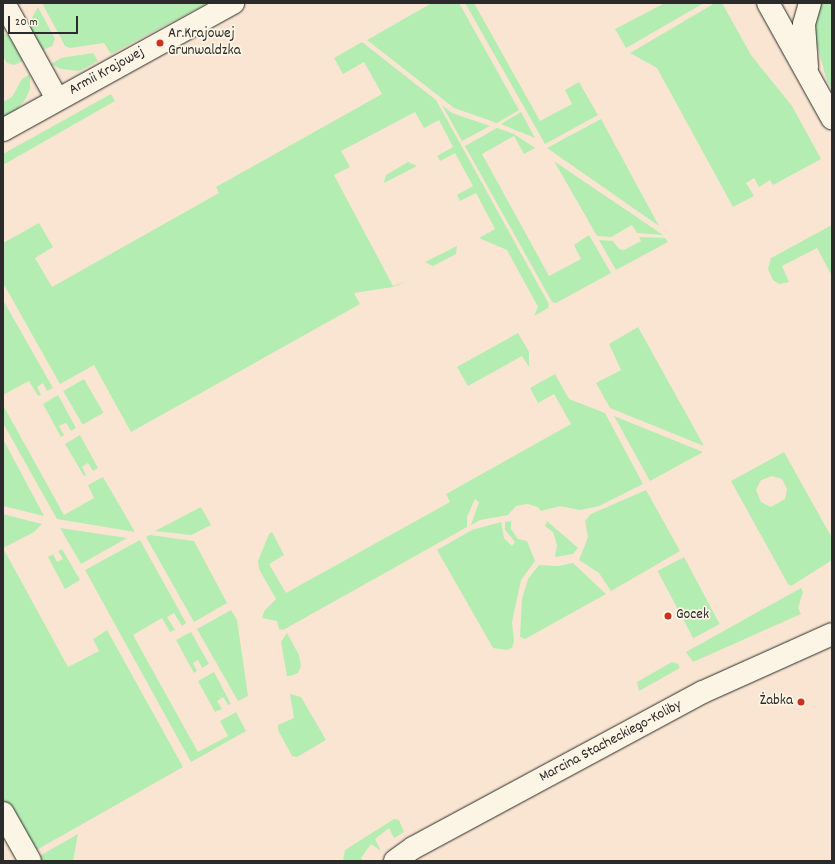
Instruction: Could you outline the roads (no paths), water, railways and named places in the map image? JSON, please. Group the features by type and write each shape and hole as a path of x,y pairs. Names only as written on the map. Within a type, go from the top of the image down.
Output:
{"street":[{"path":"4,3 58,99"},
{"name":"Armii Krajowej","path":"3,130 233,3"},
{"path":"768,3 832,118"},
{"path":"807,73 804,24 810,3"},
{"name":"Marcina Stacheckiego-Koliby","path":"395,861 413,848 703,692 832,634"},
{"path":"3,813 30,861"}],"place":[{"name":"Ar.Krajowej Grunwaldzka","path":"160,43"},
{"name":"Gocek","path":"668,616"},
{"name":"Żabka","path":"801,702"}]}
